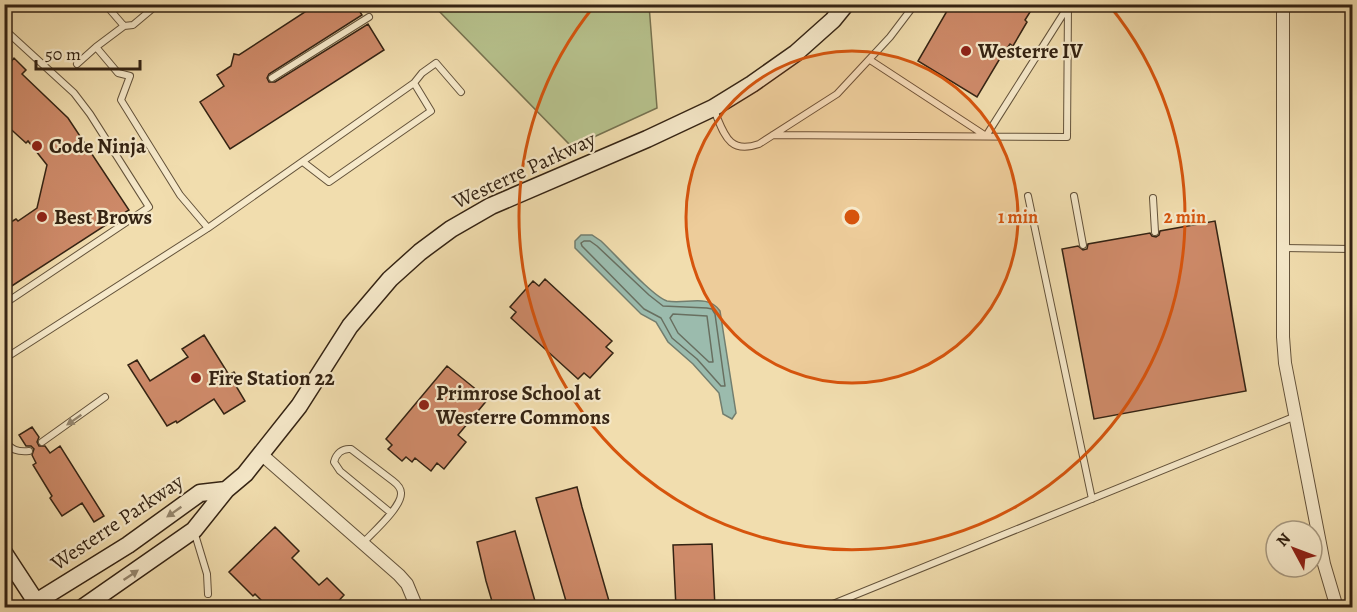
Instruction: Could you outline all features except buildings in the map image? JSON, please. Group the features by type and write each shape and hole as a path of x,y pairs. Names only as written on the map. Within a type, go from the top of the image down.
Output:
{"street":[{"name":"Westerre Parkway","path":"82,608 194,530 226,490 245,474 298,406 350,326 390,279 420,252 451,229 491,206 713,108 796,53 833,20 846,4"},
{"path":"1283,4 1283,337 1324,564 1337,608"},
{"path":"261,454 407,584 417,608"},
{"name":"Westerre Parkway","path":"38,604 200,493 226,490"},
{"path":"4,553 38,604"}],"lane":[{"path":"105,4 124,26"},
{"path":"77,64 96,46 124,26 133,26 158,4"},
{"path":"713,108 727,138 736,147 746,149 759,144 837,94 870,60 915,4"},
{"path":"773,135 1067,137 1068,6"},
{"path":"986,136 1068,6"},
{"path":"272,78 369,17"},
{"path":"4,29 74,93 90,114 149,207 4,304"},
{"path":"96,46 118,73 130,76 121,100 180,195 208,228"},
{"path":"870,60 986,136"},
{"path":"4,359 208,228 414,83 422,73 436,63 461,92"},
{"path":"303,162 329,182 431,111 414,83"},
{"path":"1028,196 1092,499"},
{"path":"1074,196 1083,245"},
{"path":"1153,198 1155,232"},
{"path":"1282,248 1353,249"},
{"path":"42,442 105,397"},
{"path":"823,608 1296,416"},
{"path":"4,441 18,452 29,451"},
{"path":"362,544 391,513 401,498 399,487 351,449 338,453 334,462 340,471 391,513"},
{"path":"194,530 207,574 208,594"}],"green space":[{"path":"433,5 649,5 657,108 572,147"}],"water":[{"path":"581,235 592,235 601,241 661,298 674,302 709,302 720,311 736,413 732,419 723,414 719,393 693,364 668,342 656,322 641,314 575,248 575,241"}],"place":[{"name":"Westerre IV","path":"966,51"},
{"name":"Code Ninja","path":"37,146"},
{"name":"Best Brows","path":"42,217"},
{"name":"Fire Station 22","path":"196,378"},
{"name":"Primrose School at Westerre Commons","path":"424,405"}]}
